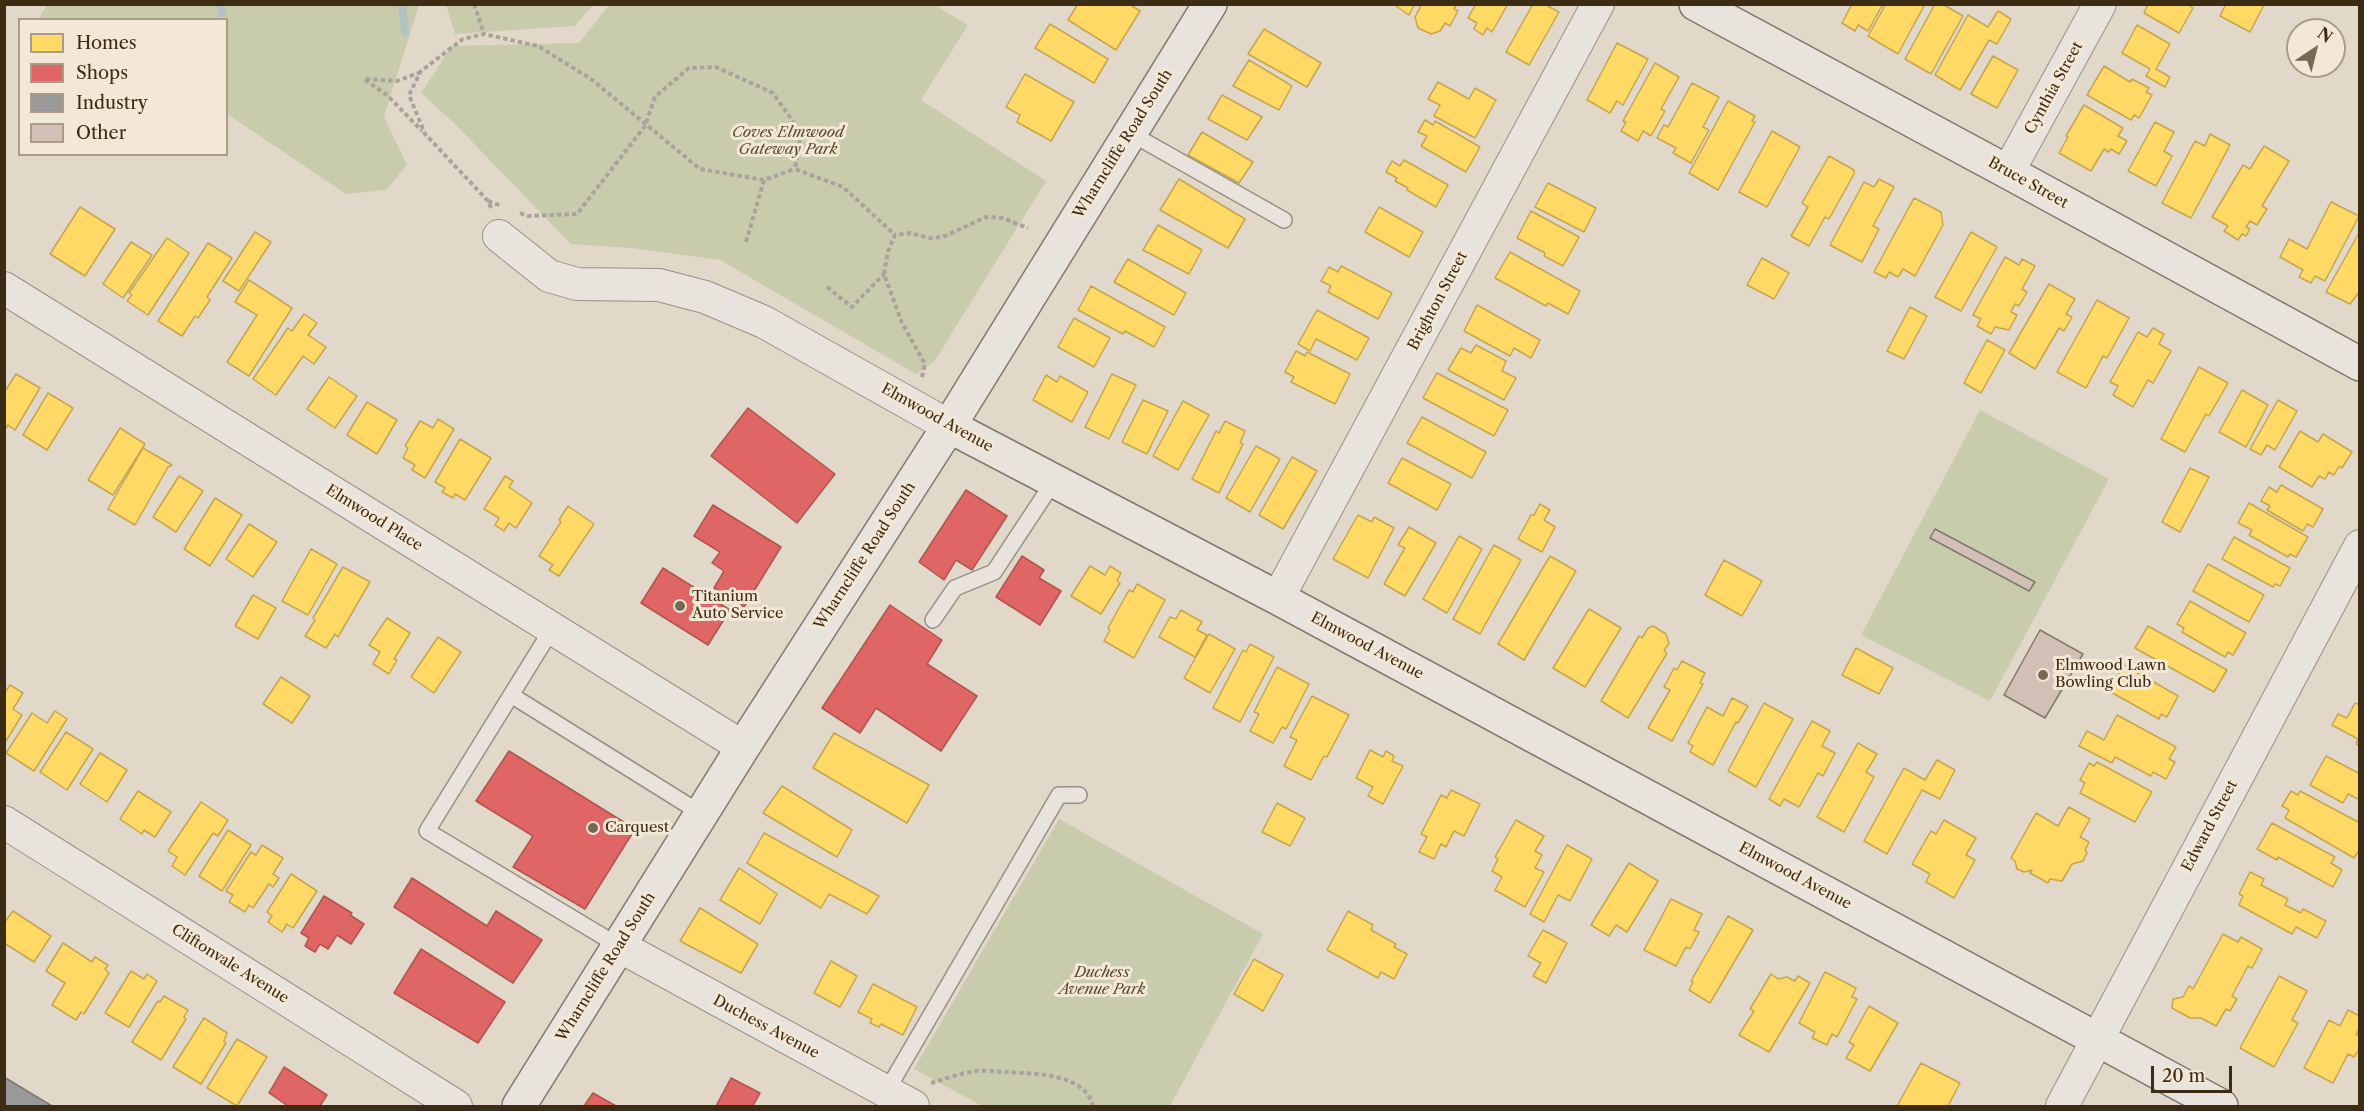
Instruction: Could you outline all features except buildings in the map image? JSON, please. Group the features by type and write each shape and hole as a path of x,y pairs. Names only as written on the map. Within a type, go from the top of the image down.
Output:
{"street":[{"name":"Wharncliffe Road South","path":"519,1107 743,747 949,426 1210,4"},
{"name":"Brighton Street","path":"1278,598 1598,4"},
{"name":"Bruce Street","path":"1696,4 2360,364"},
{"name":"Cynthia Street","path":"2008,172 2100,4"},
{"name":"Elmwood Avenue","path":"509,219 549,276 577,284 659,285 705,297 764,322 949,426 1278,598 2221,1107"},
{"name":"Elmwood Place","path":"4,288 743,747"},
{"name":"Edward Street","path":"2061,1107 2360,546"},
{"name":"Cliftonvale Avenue","path":"4,822 456,1107"},
{"name":"Duchess Avenue","path":"620,946 896,1097"}],"lane":[{"path":"1130,133 1284,220"},
{"path":"933,620 955,588 994,572 1054,481"},
{"path":"552,629 427,831 620,946"},
{"path":"511,694 702,814"},
{"path":"896,1097 1059,795 1079,795"}],"path":[{"path":"474,4 484,34"},
{"path":"795,169 801,133 773,93 716,67 689,68 655,97 645,126 577,214 509,219 488,201 387,95 364,79 397,81 422,71 463,39 484,34 538,46 591,80 645,126 700,169 764,180 795,169 843,187 895,236"},
{"path":"422,71 409,95 425,134"},
{"path":"746,242 764,180"},
{"path":"488,201 509,219"},
{"path":"895,236 910,233 929,238 943,237 986,217 1002,218 1028,228"},
{"path":"895,236 888,251 884,274 902,323 925,364 915,407"},
{"path":"827,287 852,308 884,274"},
{"path":"896,1097 976,1071 1050,1074 1067,1080 1083,1090 1092,1101 1093,1107"}],"green space":[{"path":"48,4 419,5 384,117 407,165 386,190 346,194 228,115 228,18 39,18"},
{"path":"446,4 593,5 575,26 455,34"},
{"name":"Coves Elmwood Gateway Park","path":"609,5 935,5 968,25 921,100 1046,181 934,362 916,374 720,260 632,248 571,244 454,123 421,93 452,46 579,43"},
{"path":"1980,410 2109,479 1990,701 1861,635"},
{"name":"Duchess Avenue Park","path":"1059,819 1263,934 1170,1106 982,1106 914,1069"}],"waterway":[{"path":"220,4 222,13"},
{"path":"402,4 405,32"}],"place":[{"name":"Titanium Auto Service","path":"680,606"},
{"name":"Elmwood Lawn Bowling Club","path":"2043,675"},
{"name":"Carquest","path":"593,828"}]}
